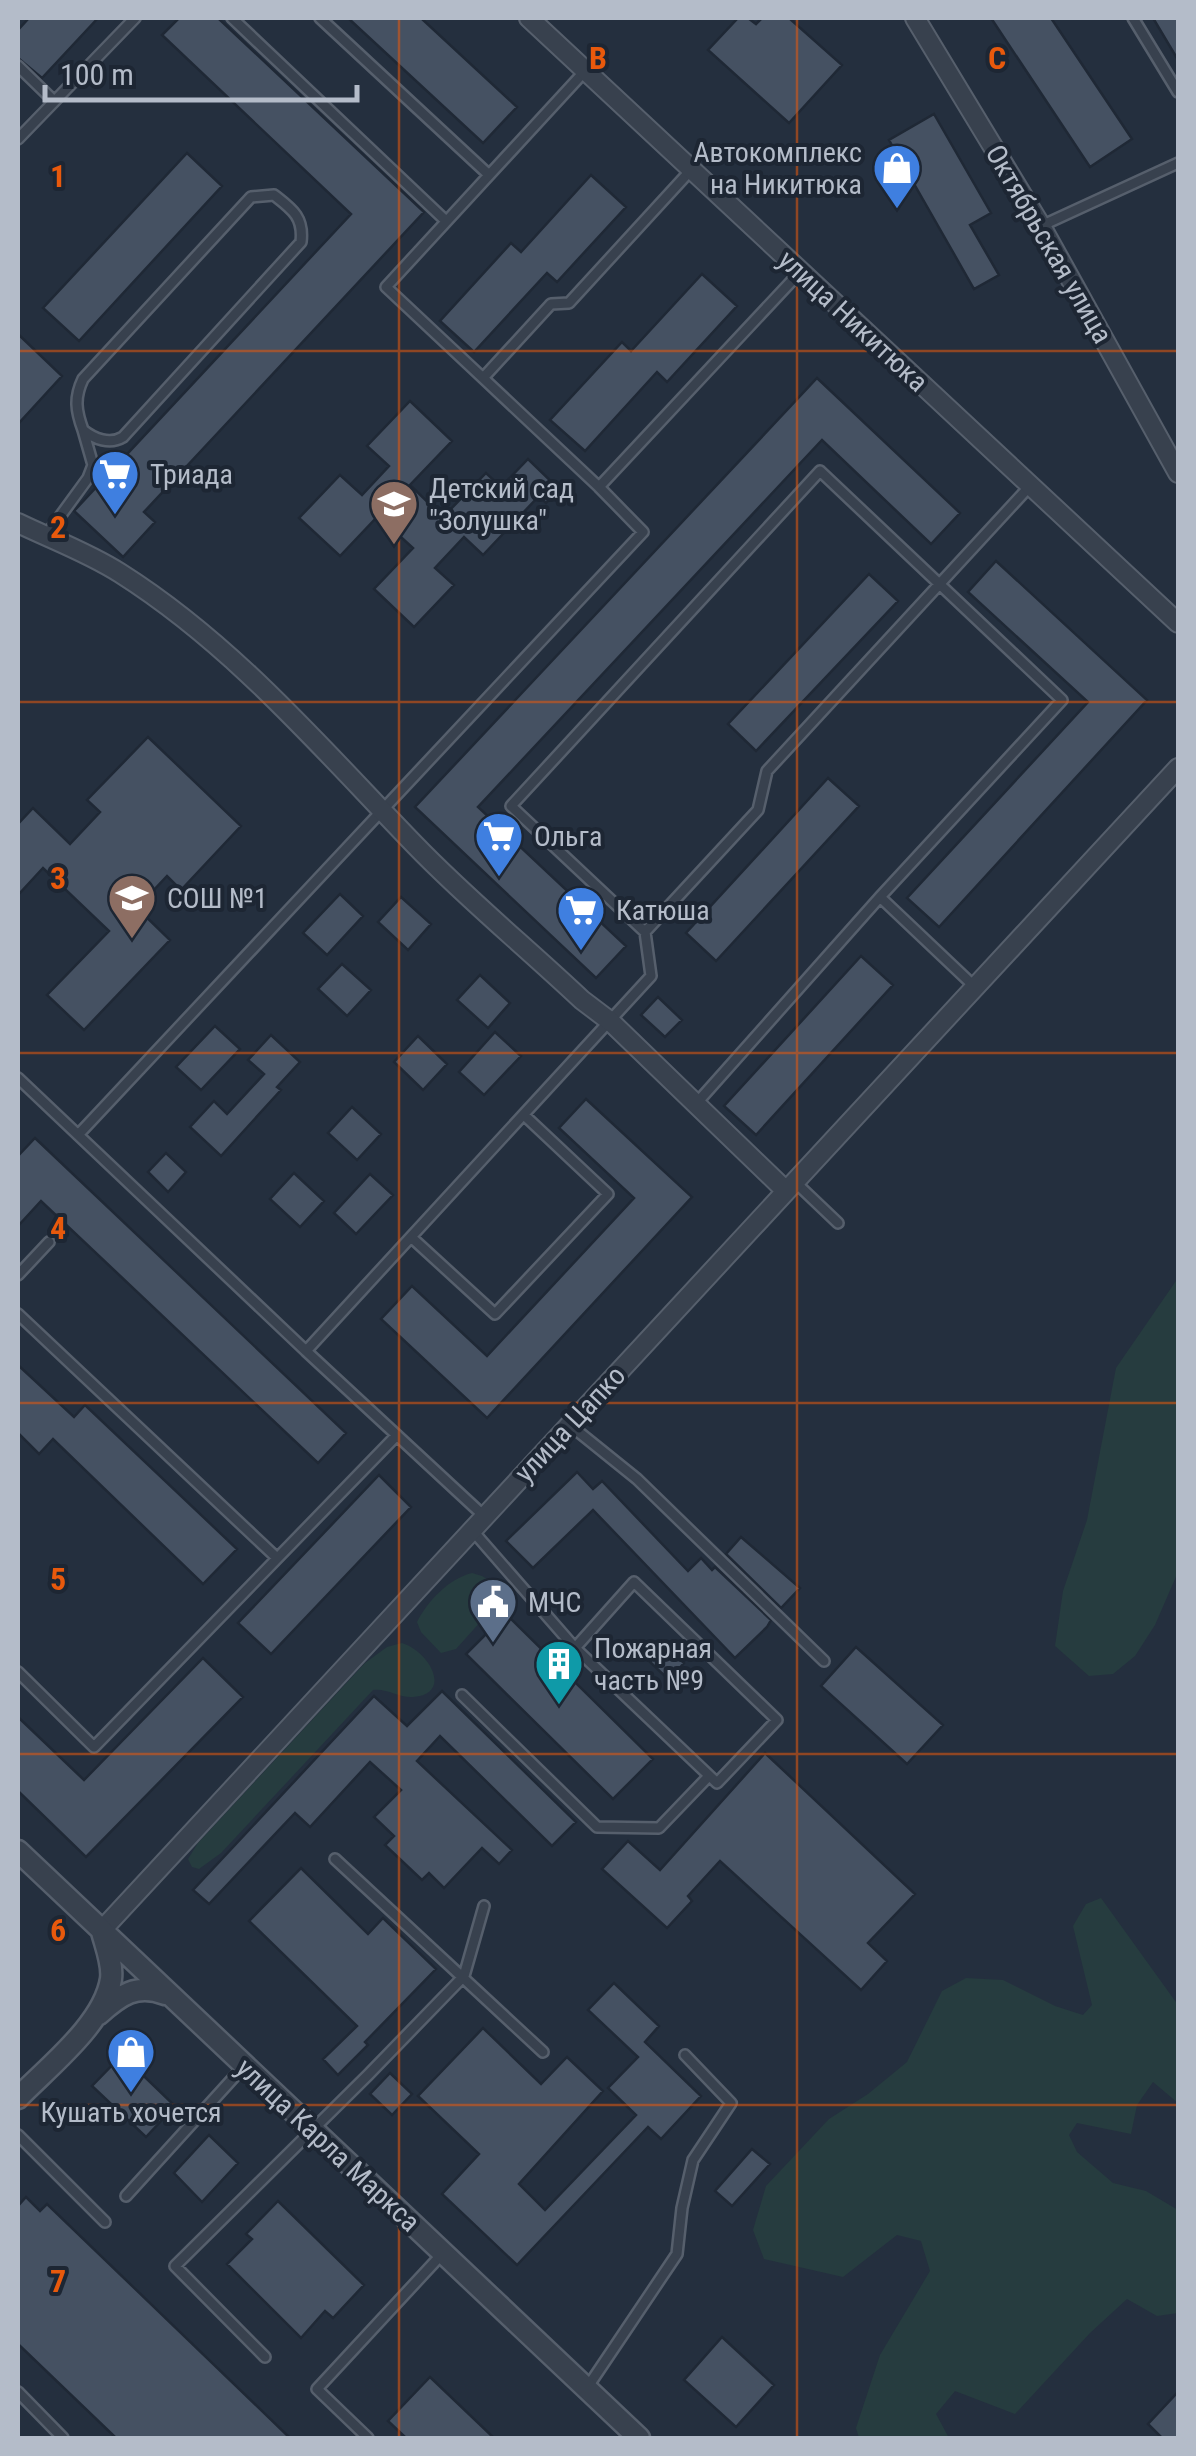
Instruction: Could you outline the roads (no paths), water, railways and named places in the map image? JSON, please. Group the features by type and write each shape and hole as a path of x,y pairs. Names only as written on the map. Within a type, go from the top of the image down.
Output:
{"street":[{"name":"улица Никитюка","path":"528,18 1178,624"},
{"name":"Октябрьская улица","path":"915,18 1041,226 1178,473"},
{"path":"18,523 118,572 194,628 257,682 416,846 696,1105 791,1186"},
{"name":"улица Цапко","path":"102,1930 1178,768"},
{"name":"улица Карла Маркса","path":"18,1851 638,2438"},
{"path":"94,2020 111,1980 102,1930"},
{"path":"18,2098 128,1990 144,1988 172,1996"}],"lane":[{"path":"18,139 135,18"},
{"path":"232,18 446,221"},
{"path":"320,18 488,174"},
{"path":"1133,18 1178,92"},
{"path":"18,66 54,101"},
{"path":"78,1136 642,532 386,287 586,71"},
{"path":"1041,226 1178,163"},
{"path":"482,378 550,304 569,302 692,170"},
{"path":"45,537 88,478 93,465 77,412 76,393 83,379 251,197 274,195 288,205 303,227 302,242 123,437 100,440 83,430"},
{"path":"599,487 800,272"},
{"path":"306,1351 652,976 645,932 511,806 820,472 1062,700 696,1105"},
{"path":"645,932 758,810 767,771 1030,486"},
{"path":"880,897 976,987"},
{"path":"18,1078 397,1435 478,1523 575,1648 717,1783 777,1720 634,1582 575,1648"},
{"path":"18,1096 26,1086"},
{"path":"411,1238 495,1314 608,1194 524,1115"},
{"path":"791,1186 838,1223"},
{"path":"18,1275 49,1242"},
{"path":"18,1314 277,1558"},
{"path":"570,1424 637,1479 824,1661"},
{"path":"18,1672 94,1747 397,1435"},
{"path":"462,1695 597,1827 658,1828 709,1776"},
{"path":"335,1859 543,2052"},
{"path":"265,2357 175,2266 464,1976 484,1906"},
{"path":"587,2389 677,2254 692,2160 731,2103 685,2055"},
{"path":"126,2196 245,2066"},
{"path":"18,2135 105,2222"},
{"path":"368,2438 317,2389 443,2253"},
{"path":"18,2392 62,2438"}],"place":[{"name":"Автокомплекс на Никитюка","path":"897,210"},
{"name":"Триада","path":"115,516"},
{"name":"Детский сад \"Золушка\"","path":"394,546"},
{"name":"Ольга","path":"499,878"},
{"name":"СОШ №1","path":"132,940"},
{"name":"Катюша","path":"581,952"},
{"name":"МЧС","path":"493,1644"},
{"name":"Пожарная часть №9","path":"559,1706"},
{"name":"Кушать хочется","path":"131,2094"}]}
